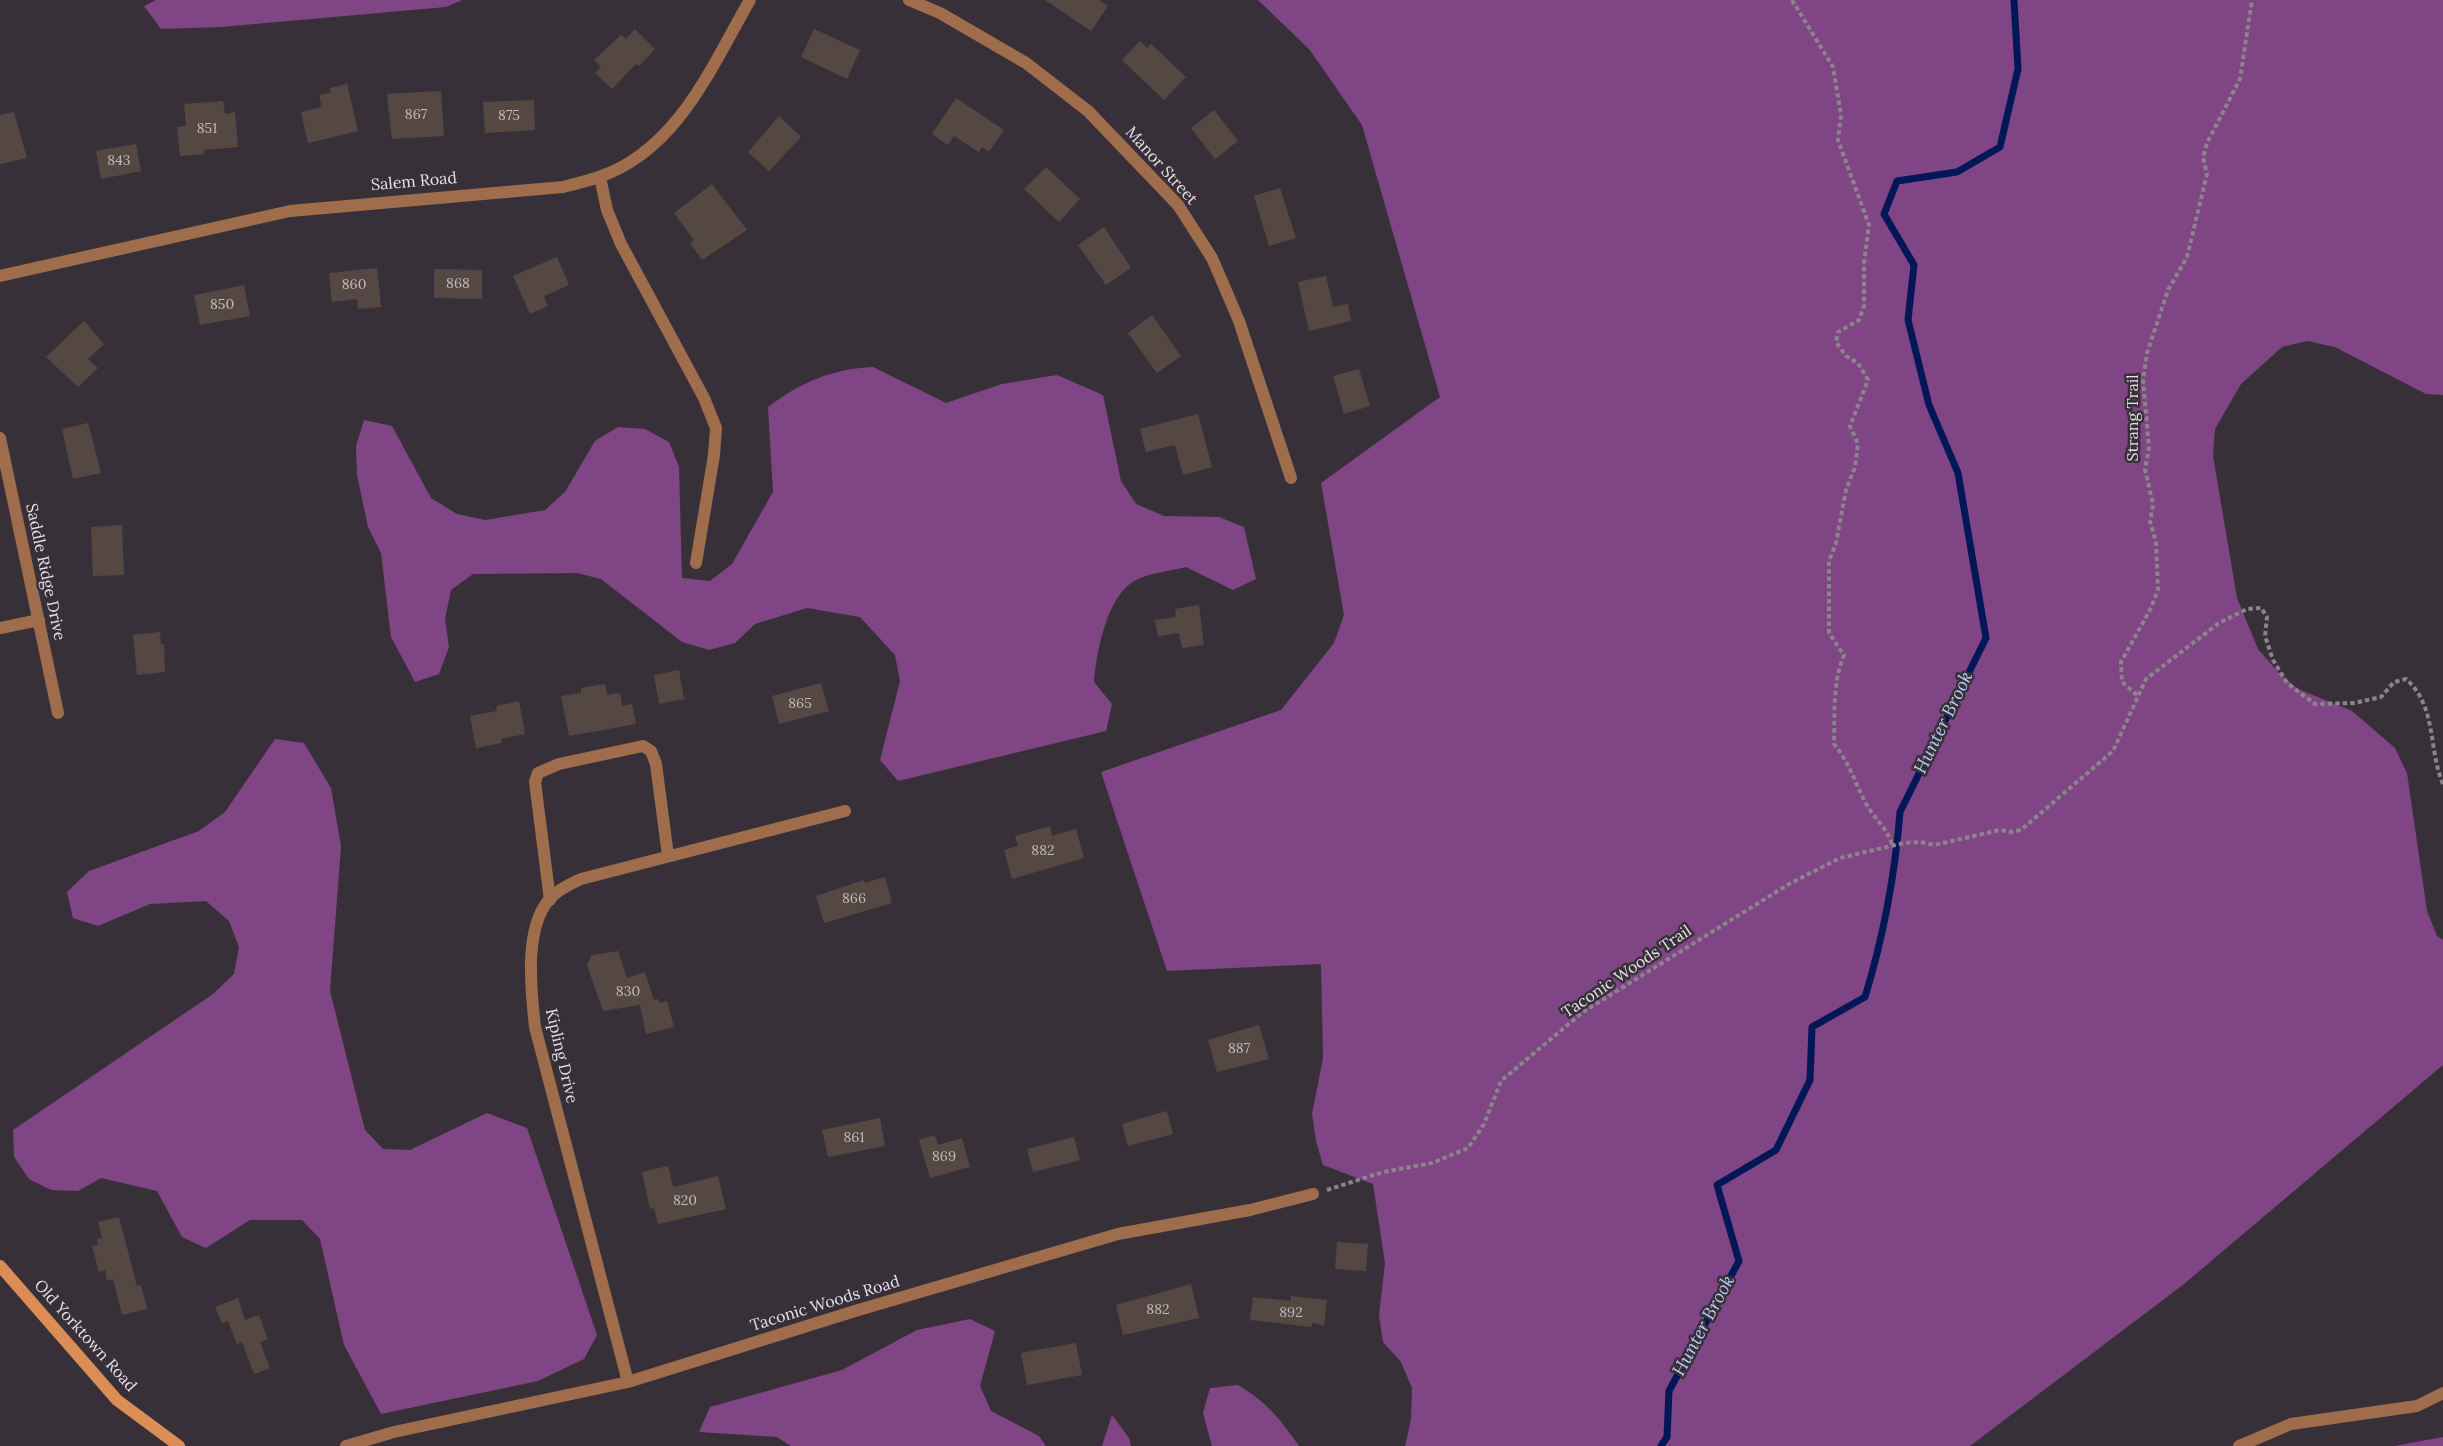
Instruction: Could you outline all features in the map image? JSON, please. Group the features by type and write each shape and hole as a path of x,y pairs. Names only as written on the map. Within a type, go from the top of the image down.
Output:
{"main road":[{"name":"Old Yorktown Road","path":"0,1266 117,1400 179,1446"}],"street":[{"name":"Salem Road","path":"0,276 290,211 563,187 600,177 628,162 657,142 682,117 750,0"},
{"name":"Manor Street","path":"909,0 940,14 1026,63 1088,111 1178,205 1212,258 1234,310 1292,478"},
{"path":"600,177 607,210 621,243 704,398 716,428 714,455 696,563"},
{"name":"Saddle Ridge Drive","path":"0,438 58,713"},
{"path":"0,628 39,620"},
{"path":"550,900 535,782 538,773 559,764 643,746 651,751 656,764 668,856"},
{"name":"Kipling Drive","path":"628,1382 534,1027 531,965 534,938 543,909 555,893 581,879 845,811"},
{"name":"Taconic Woods Road","path":"346,1446 394,1432 628,1382 855,1311 1118,1234 1250,1210 1313,1194"},
{"path":"2239,1446 2290,1424 2417,1406 2443,1393"}],"path":[{"path":"1792,0 1833,67 1841,115 1838,140 1869,225 1864,262 1864,306 1859,320 1838,332 1836,342 1846,356 1858,363 1868,380 1850,426 1858,444 1855,467 1846,489 1836,543 1829,561 1829,633 1844,655 1834,688 1836,706 1834,744 1846,758 1870,810 1890,835 1892,845"},
{"name":"Strang Trail","path":"2137,695 2122,682 2121,662 2151,608 2158,590 2156,542 2150,522 2153,504 2145,469 2148,448 2143,380 2146,362 2168,290 2187,257 2207,174 2203,158 2207,143 2240,80 2252,0"},
{"name":"Taconic Woods Trail","path":"1313,1194 1383,1172 1432,1162 1468,1148 1484,1124 1501,1081 1583,1012 1789,884 1840,858 1892,845 1921,842 1934,845 2000,830 2011,832 2021,830 2113,751 2146,679 2219,623 2247,609 2261,608 2267,617 2265,636 2273,660 2287,683 2315,704 2354,703 2380,697 2394,682 2406,679 2417,688 2427,710 2436,769 2443,784"}],"shaded area":[{"path":"156,0 462,0 446,7 221,27 161,29 144,6"},
{"path":"1258,0 2443,0 2443,395 2426,394 2335,347 2307,341 2282,347 2241,384 2215,429 2213,456 2237,598 2258,649 2278,672 2298,689 2352,711 2395,748 2407,773 2427,911 2437,936 2443,940 2443,1065 2184,1284 1970,1446 1405,1446 1411,1419 1412,1388 1401,1362 1383,1342 1379,1315 1385,1263 1373,1184 1323,1165 1316,1141 1312,1114 1323,1058 1321,964 1167,971 1101,772 1281,710 1334,643 1344,615 1321,483 1440,397 1362,125 1309,49"},
{"path":"873,367 946,403 1002,384 1057,375 1103,395 1121,481 1136,504 1164,516 1219,517 1244,527 1256,579 1233,590 1186,567 1147,576 1126,587 1110,611 1095,670 1094,682 1112,704 1106,731 898,781 880,760 900,681 895,655 860,617 807,608 755,624 735,643 709,650 682,642 601,579 577,573 473,574 451,590 445,619 449,647 439,674 415,682 391,637 381,553 368,527 357,475 356,446 364,420 392,426 431,498 457,514 485,520 545,510 565,492 595,441 618,427 645,429 669,442 679,467 682,578 710,581 732,564 773,492 768,407 793,390 818,378 858,368"},
{"path":"275,739 304,743 331,788 341,846 330,991 365,1130 383,1149 410,1150 487,1113 527,1128 597,1335 584,1359 538,1381 381,1414 344,1345 320,1239 302,1220 250,1220 206,1248 182,1237 157,1191 101,1178 78,1191 51,1190 29,1179 14,1157 13,1130 213,994 234,974 239,947 229,921 206,901 150,904 98,926 73,918 67,892 89,871 199,831 225,812"},
{"path":"970,1319 995,1331 980,1386 991,1411 1039,1436 1046,1446 791,1446 777,1437 699,1432 710,1407 842,1370 917,1330"},
{"path":"1238,1385 1272,1412 1299,1446 1212,1446 1203,1413 1210,1388"},
{"path":"1112,1415 1129,1438 1131,1446 1102,1446"},
{"path":"2443,1437 2443,1446 2394,1446"}],"building":[{"path":"1045,0 1099,0 1108,6 1091,31"},
{"path":"635,29 655,49 639,66 636,64 612,89 595,73 601,67 594,60 621,35 626,39"},
{"path":"814,29 860,50 847,79 801,57"},
{"path":"1140,41 1147,48 1151,44 1186,77 1164,100 1122,60"},
{"path":"347,84 358,131 308,143 301,112 322,107 319,95 331,93 330,88"},
{"path":"441,91 444,136 392,139 387,94"},
{"path":"956,98 1004,130 989,152 982,147 979,152 954,136 948,145 932,134"},
{"path":"534,100 535,130 485,133 483,102"},
{"path":"223,101 225,114 235,112 238,147 204,150 204,154 180,156 177,127 186,126 184,104"},
{"path":"1214,110 1238,141 1215,159 1191,128"},
{"path":"14,112 27,158 0,164 0,115"},
{"path":"779,116 801,137 769,171 748,152"},
{"path":"136,144 141,171 101,179 96,151"},
{"path":"1046,167 1080,199 1059,222 1024,189"},
{"path":"712,184 747,230 702,260 690,243 694,240 674,213"},
{"path":"1280,188 1296,238 1269,246 1254,196"},
{"path":"1104,227 1131,268 1106,285 1078,245"},
{"path":"557,257 569,285 544,296 548,306 530,314 513,276"},
{"path":"377,268 381,307 358,309 357,299 332,302 329,273"},
{"path":"434,269 482,270 482,299 434,298"},
{"path":"1326,276 1333,307 1348,304 1351,321 1309,331 1298,282"},
{"path":"244,285 250,316 200,325 194,295"},
{"path":"1152,315 1181,356 1157,373 1128,333"},
{"path":"84,321 104,344 88,359 98,368 78,387 46,357"},
{"path":"1359,369 1370,406 1344,414 1333,376"},
{"path":"1198,414 1212,467 1183,475 1175,445 1146,452 1140,429"},
{"path":"88,423 101,473 73,479 62,429"},
{"path":"122,525 124,575 93,576 91,527"},
{"path":"1199,605 1204,645 1182,648 1179,633 1158,636 1155,620 1176,617 1175,609"},
{"path":"160,632 161,644 164,644 165,672 137,675 133,635"},
{"path":"679,670 684,699 659,704 654,675"},
{"path":"821,683 829,711 779,724 772,696"},
{"path":"605,684 607,695 620,693 622,706 632,704 636,724 569,736 561,696 581,693 581,688"},
{"path":"519,701 525,734 501,739 502,743 476,748 470,716 497,711 496,706"},
{"path":"1050,826 1052,836 1076,829 1084,858 1012,879 1004,850 1018,846 1015,836"},
{"path":"885,877 892,903 824,923 816,896 864,880 865,883"},
{"path":"618,951 627,978 645,972 654,1000 658,999 659,1003 667,1001 674,1027 646,1034 640,1005 603,1011 587,965 592,955"},
{"path":"1259,1025 1269,1059 1217,1072 1208,1040"},
{"path":"1167,1111 1173,1134 1128,1146 1122,1124"},
{"path":"880,1118 885,1146 828,1157 822,1130"},
{"path":"935,1135 938,1145 962,1138 970,1167 930,1178 919,1140"},
{"path":"1074,1137 1080,1160 1033,1172 1027,1149"},
{"path":"668,1166 673,1187 718,1176 726,1209 658,1224 654,1208 650,1209 642,1172"},
{"path":"119,1217 137,1286 141,1285 147,1309 122,1315 113,1279 107,1281 105,1270 99,1272 92,1246 98,1245 97,1239 102,1238 98,1222"},
{"path":"1337,1242 1368,1244 1366,1271 1335,1269"},
{"path":"1191,1284 1199,1318 1123,1335 1116,1305"},
{"path":"1291,1296 1327,1300 1324,1325 1312,1323 1312,1327 1250,1320 1253,1297 1291,1301"},
{"path":"238,1298 245,1320 259,1315 268,1339 260,1342 270,1368 254,1374 242,1342 237,1344 228,1321 222,1323 215,1307"},
{"path":"1076,1343 1082,1375 1027,1385 1021,1353"}],"waterway":[{"name":"Hunter Brook","path":"1661,1446 1667,1437 1669,1391 1739,1261 1717,1185 1776,1150 1810,1080 1812,1027 1865,997 1887,906 1900,812 1986,638 1958,473 1929,405 1908,320 1914,265 1884,214 1897,181 1957,172 2000,147 2018,69 2014,0"}]}
